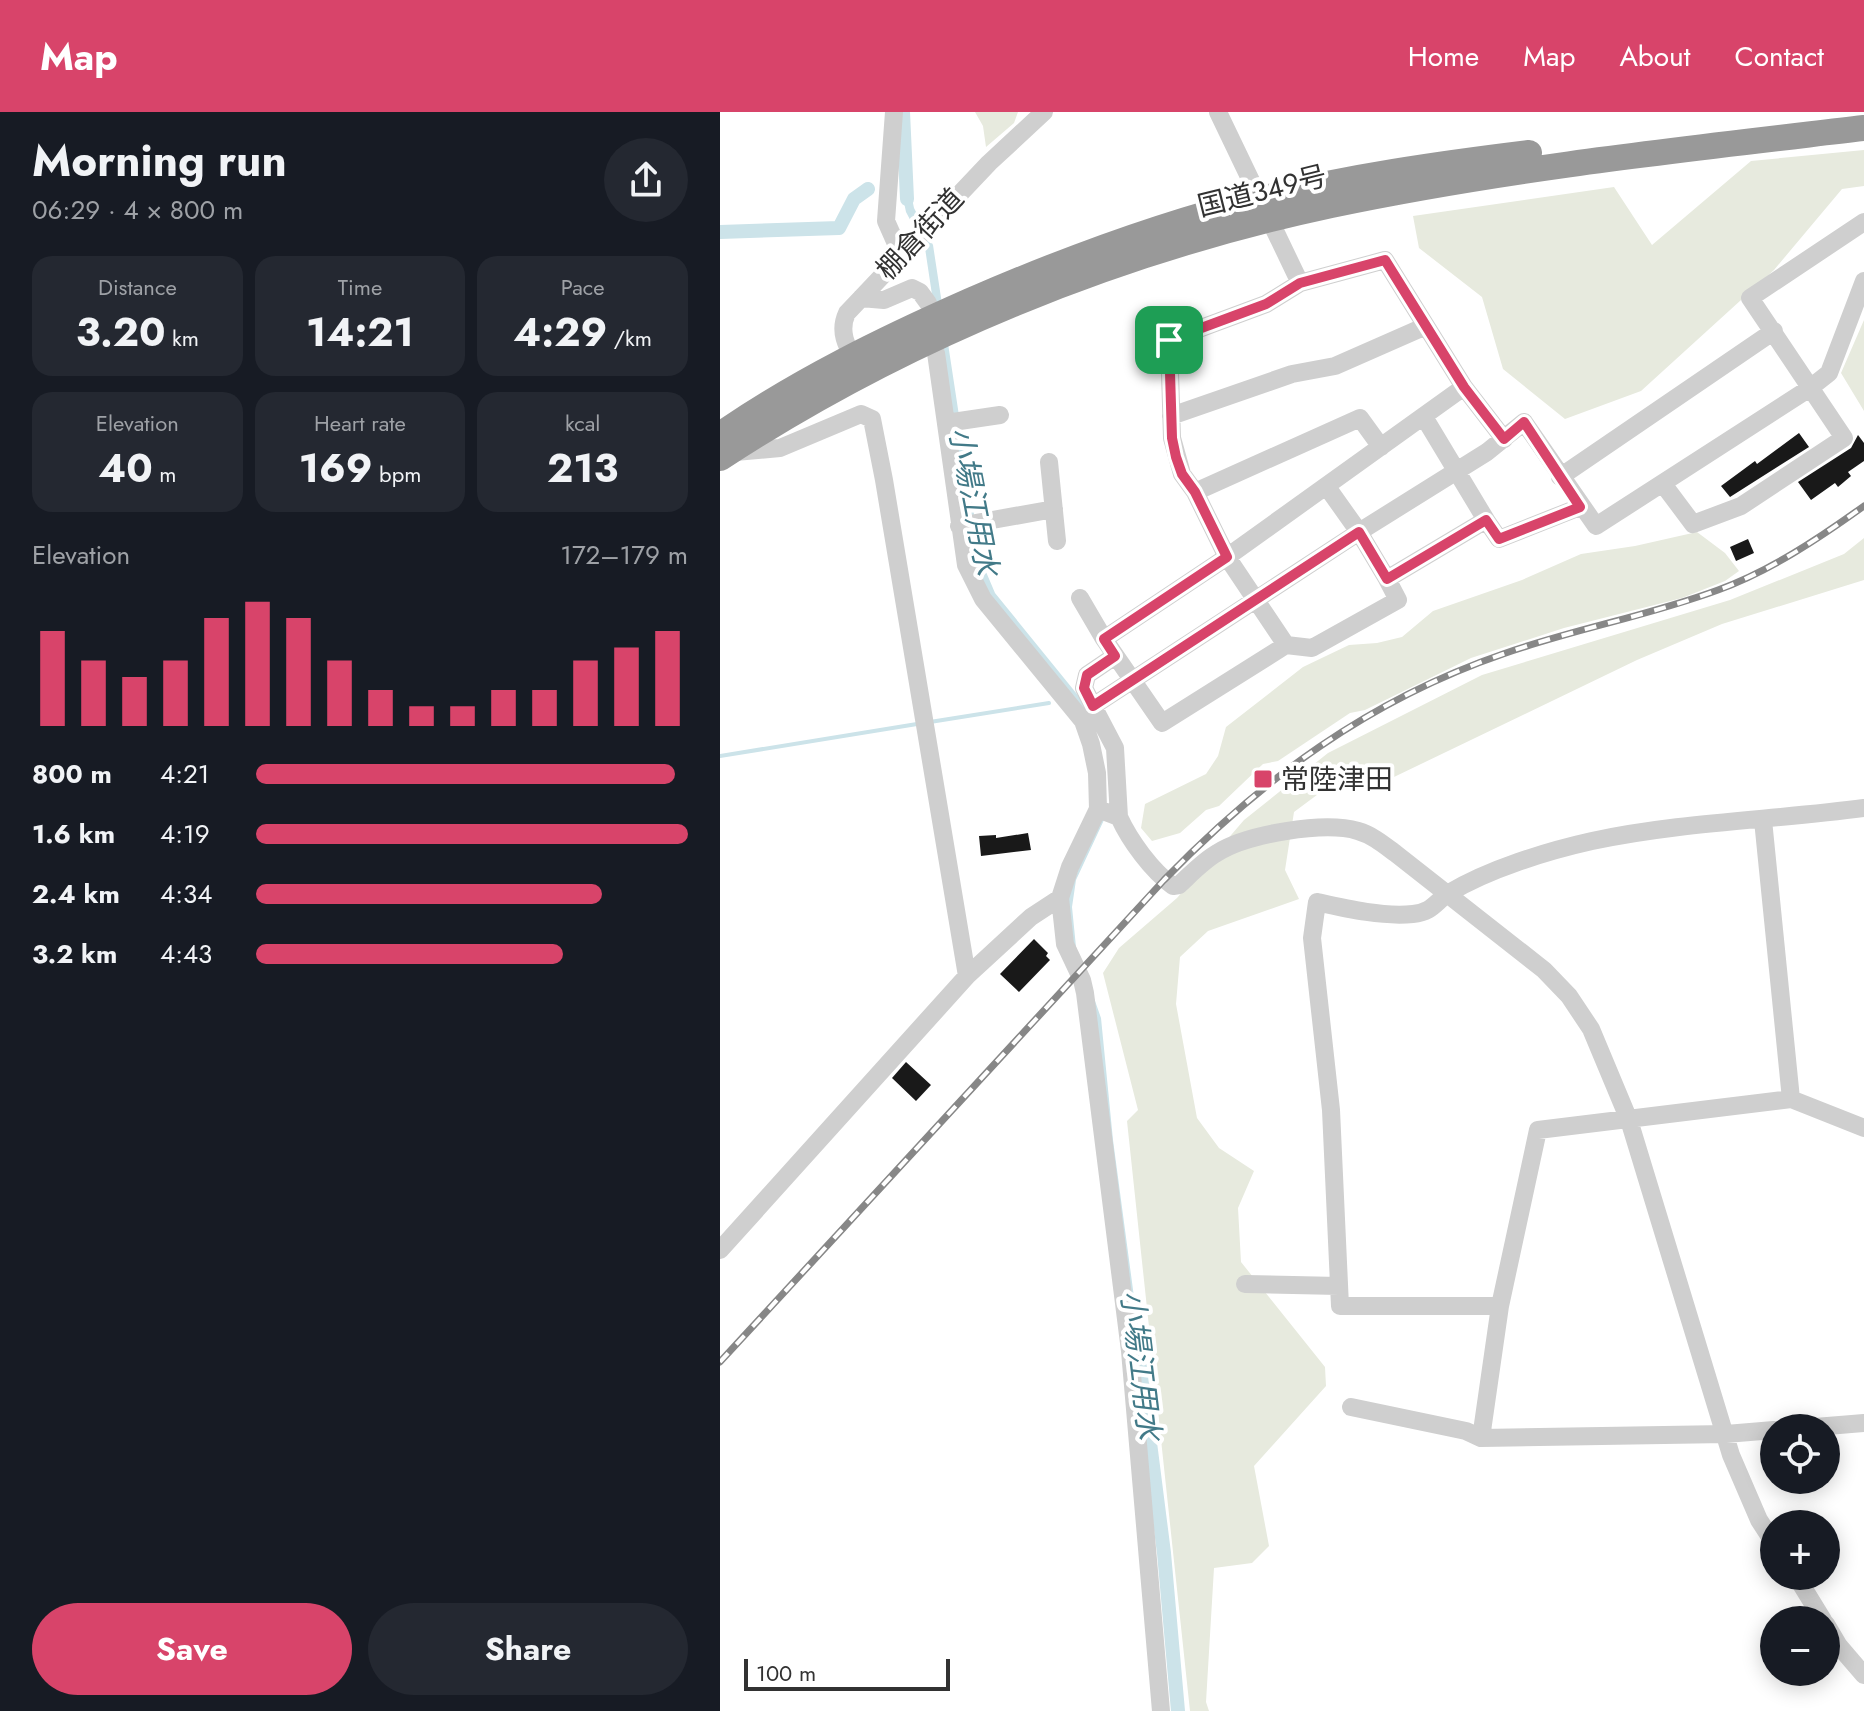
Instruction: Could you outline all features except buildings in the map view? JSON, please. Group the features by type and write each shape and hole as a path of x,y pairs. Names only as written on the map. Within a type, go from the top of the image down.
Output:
{"highway":[{"name":"国道349号","path":"723,449 773,401 857,365 1038,271 1134,236 1266,210 1406,169 1845,112"},
{"name":"国道349号","path":"1266,210 1329,205 1463,180 1864,128"}],"street":[{"path":"894,112 886,221 901,255"},
{"name":"棚倉街道","path":"857,365 843,334 842,323 847,313 989,163 1044,112"},
{"path":"1218,112 1300,283"},
{"path":"1663,484 1693,524 1741,506 1844,438 1750,298 1864,222"},
{"path":"1286,645 1227,557 1195,492 1182,474 1172,438 1169,340 1266,304 1300,283 1385,260 1464,387 1504,439"},
{"path":"1093,706 1457,471 1524,422 1596,526 1829,373 1864,281"},
{"path":"861,298 884,300 912,288 920,292 928,303"},
{"path":"1171,416 1292,374 1335,366 1426,326"},
{"path":"1560,477 1774,331"},
{"path":"936,353 954,422 968,525 966,565 983,599 1083,721 1097,773 1098,809 1070,867 1060,898 1065,944 1085,993 1130,1351 1161,1711"},
{"path":"1104,639 1327,487 1464,387"},
{"path":"723,449 780,448 861,414 872,419 967,976"},
{"path":"954,422 1000,415"},
{"path":"1424,417 1499,539 1580,507"},
{"path":"1195,492 1360,418 1381,447"},
{"path":"1049,462 1057,541"},
{"path":"1080,598 1130,680 1162,723 1286,645 1312,648 1398,600 1359,532 1327,487"},
{"path":"968,525 1054,509"},
{"path":"1387,579 1486,520"},
{"path":"1115,656 1087,675 1084,688 1115,748 1119,817 1124,828 1173,886 1179,885 1215,854 1242,841 1265,835 1339,827 1375,838 1544,970 1569,996 1591,1029 1629,1120 1731,1455 1760,1522"},
{"path":"1500,1306 1340,1306 1331,1110 1312,938 1317,902 1361,912 1413,914 1431,909 1448,894 1517,863 1594,840 1864,808"},
{"path":"1098,809 1119,817"},
{"path":"1763,820 1791,1099"},
{"path":"720,1250 967,976 1031,917 1060,898"},
{"path":"1481,1438 1500,1306 1538,1130 1791,1099 1864,1128"},
{"path":"1245,1284 1339,1286"},
{"path":"1351,1407 1466,1431 1481,1438 1760,1431"},
{"path":"1840,1425 1864,1423"},
{"path":"1840,1647 1864,1675"}],"shaded area":[{"path":"975,112 1018,112 1014,123 986,147 983,126"},
{"path":"1864,150 1864,186 1842,189 1774,270 1641,391 1565,419 1503,369 1482,297 1419,248 1413,216 1614,187 1652,245 1751,161"},
{"path":"1864,320 1864,411 1841,373"},
{"path":"1697,532 1725,553 1739,571 1725,581 1682,598 1564,628 1471,658 1365,710 1350,713 1278,761 1263,764 1219,806 1206,810 1180,833 1152,841 1141,828 1145,804 1206,774 1218,756 1226,727 1303,667 1349,645 1402,637 1433,611 1522,580 1581,554"},
{"path":"1864,538 1864,580 1722,624 1637,660 1394,777 1361,785 1329,786 1294,812 1285,870 1299,899 1208,931 1180,957 1176,1004 1197,1118 1219,1148 1254,1171 1238,1208 1241,1262 1325,1367 1326,1386 1254,1466 1269,1546 1252,1563 1214,1568 1206,1702 1209,1711 1190,1711 1127,1121 1138,1110 1103,973 1119,948 1177,898 1244,820 1328,753 1482,675 1730,600 1844,554"}],"water":[{"path":"900,183 909,184 914,208 933,245 981,560 995,593 1094,715 1089,719 989,597 972,561 925,248 906,212"},
{"path":"1098,816 1104,820 1076,880 1072,907 1076,947 1101,1018 1113,1140 1142,1357 1135,1357 1065,906"}],"waterway":[{"name":"小場江用水","path":"903,112 907,199"},
{"path":"720,232 839,228 854,199 868,189"},
{"path":"930,722 1049,703"},
{"path":"720,756 917,724"},
{"name":"小場江用水","path":"1139,1356 1164,1553 1178,1711"}],"railway":[{"path":"720,1362 1164,880 1201,843 1279,776 1363,719 1454,673 1530,645 1692,599 1737,582 1793,553 1864,506"}],"place":[{"name":"常陸津田","path":"1263,779"}],"route":[{"path":"1385,260 1464,387 1504,439 1524,422 1580,507 1499,539 1486,520 1387,579 1359,532 1093,706 1084,688 1087,675 1115,656 1104,639 1227,557 1176,457 1172,438 1169,340 1266,304 1300,283 1385,260"}]}
